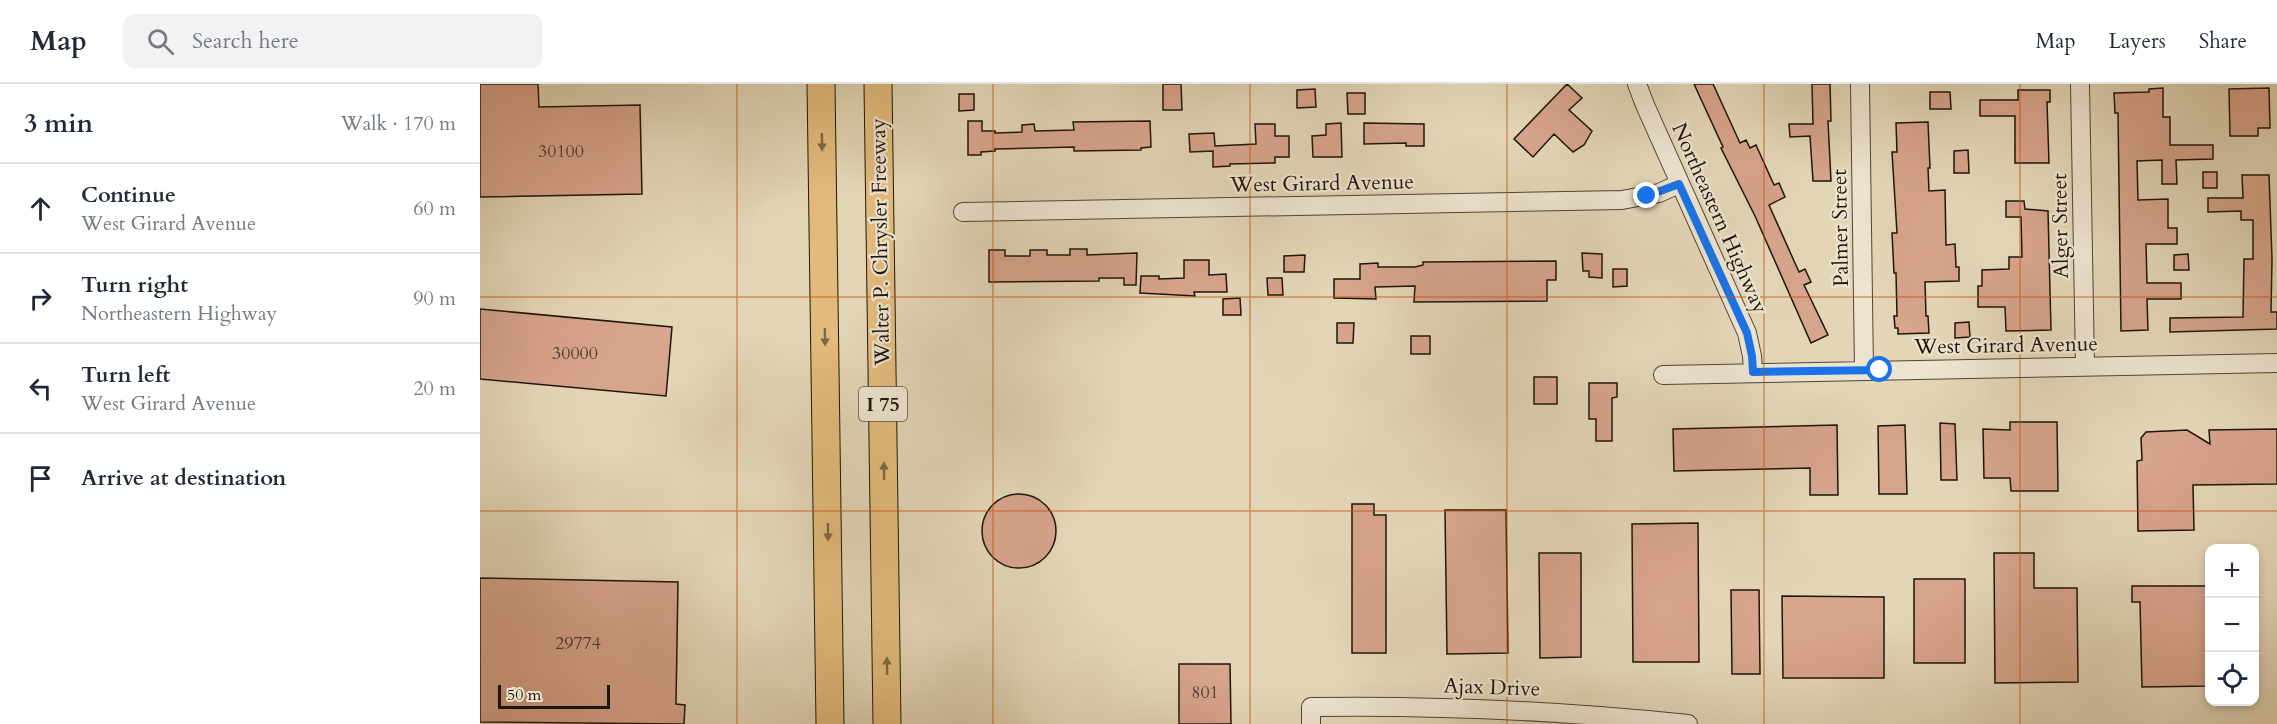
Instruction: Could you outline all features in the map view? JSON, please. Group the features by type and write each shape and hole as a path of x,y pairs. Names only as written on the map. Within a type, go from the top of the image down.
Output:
{"highway":[{"path":"821,84 830,724"},
{"name":"Walter P. Chrysler Freeway","path":"878,84 887,724"}],"street":[{"name":"Northeastern Highway","path":"1637,84 1679,184 1747,333 1753,372"},
{"name":"Palmer Street","path":"1860,84 1864,371"},
{"name":"Alger Street","path":"2080,84 2085,366"},
{"name":"West Girard Avenue","path":"963,212 1622,200 1659,193 1679,184"},
{"name":"West Girard Avenue","path":"1663,375 2277,363"},
{"name":"Ajax Drive","path":"1311,724 1311,707 1369,706 1512,709 1688,724"}],"building":[{"path":"480,84 538,84 539,107 640,105 642,194 480,197"},
{"path":"1163,84 1181,84 1182,110 1163,110"},
{"path":"1567,84 1582,98 1569,110 1592,131 1584,145 1573,152 1554,134 1533,157 1514,139"},
{"path":"1694,84 1713,84 1740,143 1746,140 1750,148 1756,145 1774,185 1779,183 1785,197 1769,205 1799,272 1805,269 1811,282 1804,285 1828,335 1811,343"},
{"path":"1812,84 1830,84 1831,121 1828,121 1831,181 1813,181 1810,136 1790,137 1789,124 1813,124"},
{"path":"2163,88 2163,117 2170,117 2170,145 2213,145 2213,159 2176,160 2177,184 2162,184 2162,160 2137,161 2138,200 2168,199 2168,228 2177,228 2177,244 2146,244 2147,283 2181,283 2181,299 2147,299 2148,330 2121,331 2118,113 2115,113 2114,93 2149,92 2149,89"},
{"path":"2269,88 2270,128 2258,128 2258,136 2230,136 2229,89"},
{"path":"1315,89 1316,107 1297,108 1297,90"},
{"path":"2018,90 2050,90 2050,102 2047,102 2049,163 2015,163 2015,116 1980,116 1980,100 2018,100"},
{"path":"1930,92 1950,92 1951,109 1930,109"},
{"path":"1347,93 1365,93 1365,114 1348,114"},
{"path":"959,94 974,94 974,110 959,111"},
{"path":"968,121 982,121 982,131 995,131 995,133 1022,132 1022,125 1034,124 1035,131 1074,130 1073,122 1150,121 1151,147 1141,148 1141,150 1074,151 1074,147 995,149 995,151 981,152 981,155 968,155"},
{"path":"1928,122 1929,191 1945,190 1946,245 1955,244 1959,281 1925,282 1929,333 1898,334 1894,316 1897,316 1896,273 1894,273 1892,233 1897,233 1892,152 1897,152 1896,123"},
{"path":"1341,123 1342,157 1313,157 1312,136 1326,135 1326,124"},
{"path":"1364,123 1424,124 1424,146 1406,146 1406,143 1364,144"},
{"path":"1255,124 1275,124 1275,136 1289,136 1289,157 1275,157 1275,163 1230,164 1230,166 1213,167 1213,151 1190,152 1189,134 1214,133 1215,146 1256,144"},
{"path":"1968,150 1969,173 1954,173 1954,151"},
{"path":"2203,172 2217,172 2217,188 2203,188"},
{"path":"2242,175 2269,175 2271,312 2277,312 2277,329 2170,332 2170,318 2243,317 2244,259 2253,259 2253,220 2241,220 2241,211 2208,212 2208,198 2243,198"},
{"path":"2006,201 2024,201 2025,209 2048,211 2051,330 2006,331 2005,307 1978,307 1978,286 1982,286 1982,270 2009,269 2009,257 2022,257 2021,217 2006,217"},
{"path":"1070,249 1087,249 1087,255 1137,253 1136,285 1124,285 1124,278 1099,278 1099,281 989,282 989,250 1005,250 1005,256 1030,256 1030,250 1047,250 1047,255 1070,255"},
{"path":"1582,253 1602,254 1602,278 1589,277 1589,271 1583,271"},
{"path":"2188,254 2189,270 2174,270 2174,255"},
{"path":"1305,255 1304,272 1284,272 1284,256"},
{"path":"1184,260 1209,260 1209,275 1226,274 1227,292 1194,292 1195,296 1140,293 1141,276 1159,276 1159,279 1184,278"},
{"path":"1556,261 1556,280 1547,280 1547,301 1414,302 1415,286 1375,287 1376,299 1334,298 1334,279 1360,279 1360,264 1378,263 1378,267 1415,267 1423,265 1423,262"},
{"path":"1613,269 1627,269 1627,286 1613,287"},
{"path":"1267,278 1282,278 1283,295 1268,295"},
{"path":"1240,298 1241,315 1223,315 1223,299"},
{"path":"480,309 672,327 666,396 480,379"},
{"path":"1969,322 1970,337 1955,338 1955,323"},
{"path":"1337,323 1354,323 1353,343 1337,343"},
{"path":"1411,336 1430,336 1430,354 1411,354"},
{"path":"1534,377 1557,377 1557,404 1534,404"},
{"path":"1589,383 1617,383 1617,397 1612,398 1612,441 1596,441 1596,419 1589,419"},
{"path":"2010,422 2057,422 2058,491 2011,491 2010,478 1984,478 1983,429 2010,430"},
{"path":"1940,423 1955,424 1957,480 1941,480"},
{"path":"1837,425 1838,495 1810,495 1810,468 1674,471 1673,429"},
{"path":"1905,425 1907,494 1879,494 1878,426"},
{"path":"2277,429 2277,484 2193,485 2194,530 2138,531 2137,461 2142,460 2141,438 2146,432 2187,430 2210,444 2209,430"},
{"path":"1019,494 1040,500 1050,510 1056,531 1050,552 1040,562 1019,568 998,562 988,552 982,531 988,510 998,500"},
{"path":"1352,504 1374,504 1374,515 1386,515 1386,653 1352,653"},
{"path":"1445,510 1506,510 1508,653 1447,654"},
{"path":"1698,523 1699,662 1633,662 1632,524"},
{"path":"1539,553 1581,553 1581,657 1540,658"},
{"path":"1994,553 2034,553 2034,588 2077,588 2078,682 1995,683"},
{"path":"480,578 678,582 676,704 685,705 684,724 480,722"},
{"path":"1914,579 1965,579 1965,663 1914,663"},
{"path":"2132,586 2205,586 2205,686 2142,687 2140,602 2132,602"},
{"path":"1731,590 1759,590 1760,674 1732,674"},
{"path":"1782,596 1884,597 1884,678 1783,678"},
{"path":"1179,664 1230,664 1231,724 1179,724"}],"route":[{"path":"1647,196 1679,184 1747,333 1753,372 1880,370"}]}
